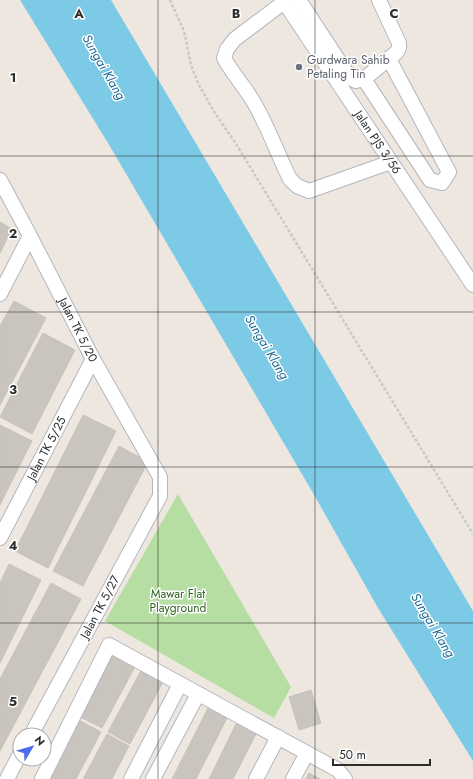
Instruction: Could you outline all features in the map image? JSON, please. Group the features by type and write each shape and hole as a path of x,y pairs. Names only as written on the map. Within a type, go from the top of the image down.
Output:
{"street":[{"path":"299,0 350,78 356,81 364,79 397,52 399,48 399,43 379,0"},
{"path":"284,1 235,39 227,49 224,58 259,111 290,179 297,186 308,191 391,162"},
{"name":"Jalan PJS 3/56","path":"284,1 473,285"},
{"path":"364,79 430,180 442,183 449,172 389,59"},
{"name":"Jalan TK 5/20","path":"0,180 93,359 160,477"},
{"path":"0,294 30,236"},
{"name":"Jalan TK 5/25","path":"0,538 93,359"},
{"name":"Jalan TK 5/27","path":"34,727 160,496 160,477"},
{"path":"42,779 109,645 338,770 345,779"},
{"path":"131,779 180,684"},
{"path":"153,779 198,694"},
{"path":"256,779 278,738"},
{"path":"293,779 307,753"},
{"path":"7,779 13,767"}],"path":[{"path":"170,0 184,31 191,65 198,83 212,110 238,147 473,534"}],"green space":[{"name":"Mawar Flat Playground","path":"178,494 291,687 274,718 105,621"}],"water":[{"name":"Sungai Klang","path":"20,0 111,0 473,611 473,761 378,608 313,493 108,143"}],"building":[{"path":"0,222 12,229 0,253"},
{"path":"14,301 46,318 0,405 0,326"},
{"path":"43,333 75,350 32,434 0,417"},
{"path":"83,415 116,431 48,568 15,551"},
{"path":"0,425 32,441 0,505"},
{"path":"119,446 148,462 83,586 53,571"},
{"path":"9,564 41,580 0,663 0,583"},
{"path":"51,583 81,599 0,751 0,679"},
{"path":"115,651 137,663 102,728 80,717"},
{"path":"143,667 165,678 130,744 108,732"},
{"path":"311,690 321,723 299,730 289,697"},
{"path":"208,708 227,718 196,779 172,779"},
{"path":"79,720 101,732 76,779 48,779"},
{"path":"236,724 256,734 233,779 209,779"},
{"path":"107,734 129,746 112,779 83,779"},
{"path":"309,773 320,779 306,779"}],"place":[{"name":"Gurdwara Sahib Petaling Tin","path":"299,67"}]}
